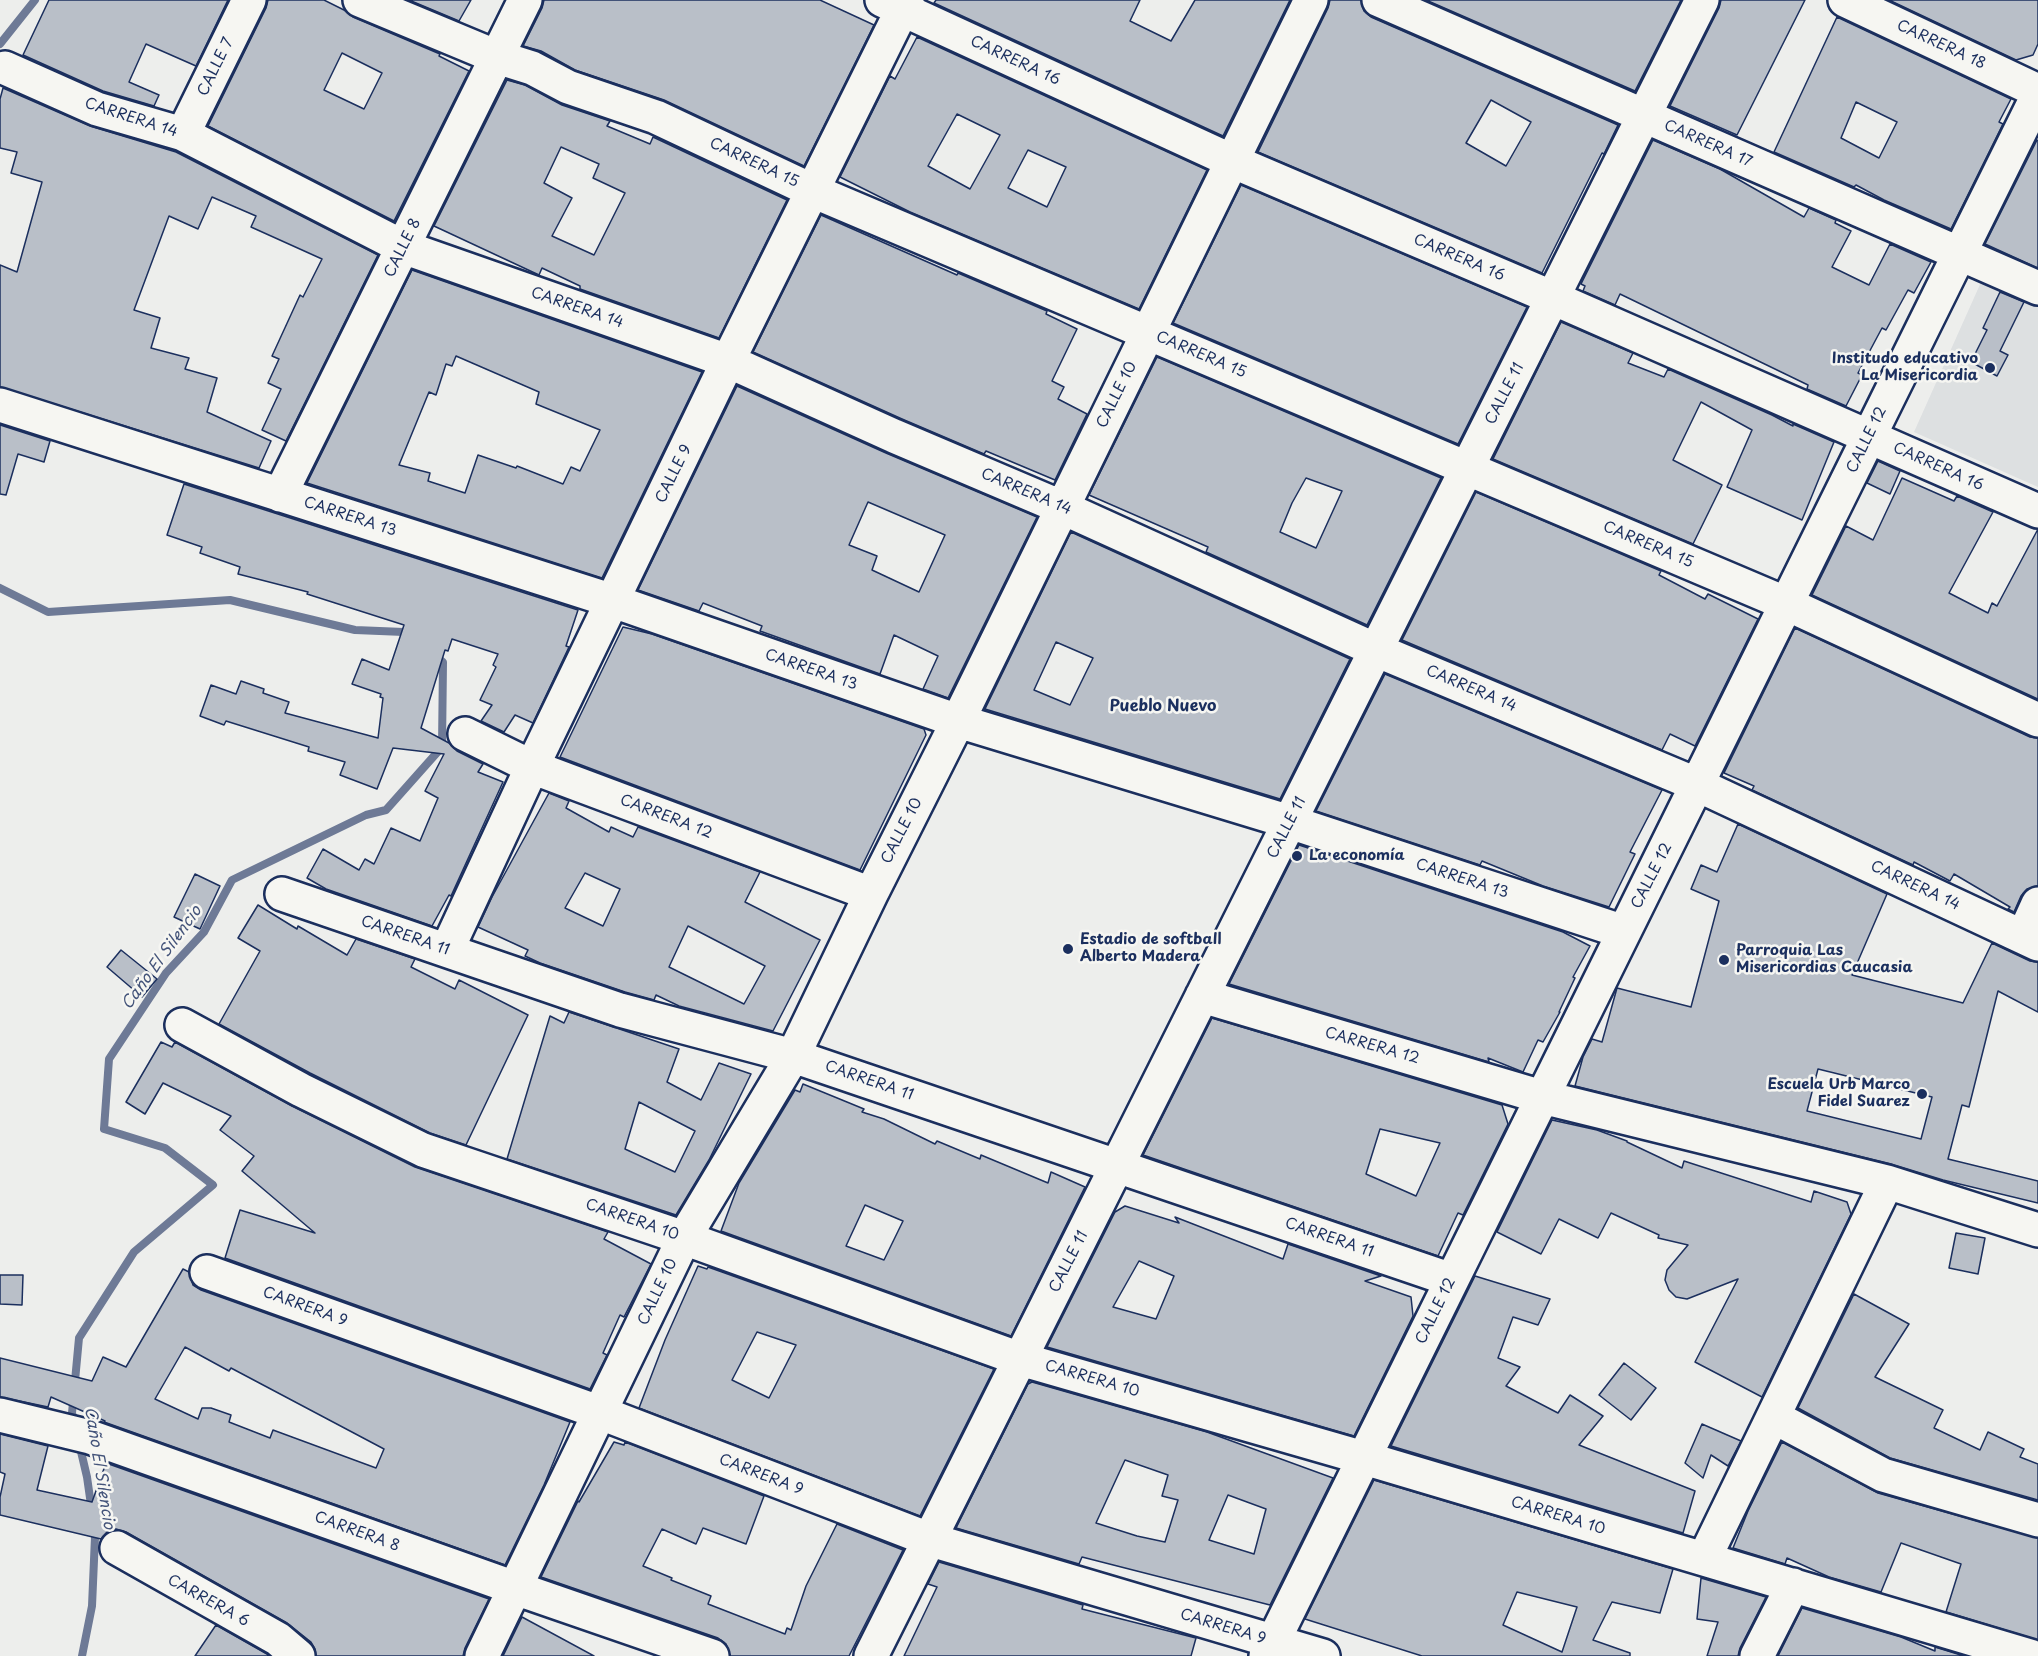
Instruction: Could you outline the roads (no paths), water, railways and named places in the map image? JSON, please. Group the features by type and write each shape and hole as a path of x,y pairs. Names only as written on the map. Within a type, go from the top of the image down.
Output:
{"street":[{"name":"CALLE 7","path":"183,134 249,0"},
{"name":"CARRERA 15","path":"360,0 532,69 568,87 656,117 813,190 1786,604 2038,720"},
{"name":"CALLE 8","path":"280,495 525,0"},
{"name":"CALLE 10","path":"482,1656 684,1238 793,1056 870,894 958,721 1311,0"},
{"name":"CARRERA 17","path":"1379,0 2038,288"},
{"name":"CALLE 11","path":"871,1656 1702,0"},
{"name":"CARRERA 18","path":"1845,0 2038,93"},
{"name":"CARRERA 16","path":"897,3 1232,161 1553,298 2038,511"},
{"name":"CALLE 9","path":"447,950 532,767 813,190 897,3"},
{"name":"CARRERA 14","path":"5,68 97,109 183,134 404,247 728,361 894,436 1061,507 1376,650 1698,785 2030,940"},
{"name":"CALLE 12","path":"1269,1649 2038,93"},
{"name":"CARRERA 13","path":"0,405 614,601 958,721 1290,822 1624,932"},
{"name":"CARRERA 12","path":"465,735 532,767 870,894"},
{"name":"CARRERA 11","path":"282,894 620,1010 793,1056 1452,1280"},
{"path":"2030,940 2038,904"},
{"name":"CARRERA 12","path":"1202,996 1542,1097 1887,1182 2038,1230"},
{"name":"CARRERA 10","path":"182,1025 301,1090 423,1150 684,1238 1020,1359 1364,1458 2030,1656"},
{"path":"1704,1559 1887,1182"},
{"name":"CARRERA 9","path":"207,1272 601,1413 931,1540 1269,1649 1323,1656"},
{"name":"CARRERA 8","path":"0,1415 76,1433 712,1656"},
{"path":"1774,1417 1883,1475 2038,1520"},
{"name":"CARRERA 6","path":"117,1548 278,1639 298,1656"},
{"path":"1757,1656 1793,1585"}],"waterway":[{"name":"Caño El Silencio","path":"0,44 35,0"},
{"name":"Caño El Silencio","path":"0,588 48,612 230,600 355,630 404,632 411,637"},
{"name":"Caño El Silencio","path":"76,1427 72,1413 79,1338 134,1252 213,1185 165,1148 104,1129 109,1059 166,973 204,932 232,880 366,815 386,810 442,747 443,662 433,654"},
{"name":"Caño El Silencio","path":"79,1443 92,1512"},
{"name":"Caño El Silencio","path":"82,1656 92,1606 94,1528"}],"place":[{"name":"Institudo educativo La Misericordia","path":"1990,368"},
{"name":"La economía","path":"1297,856"},
{"name":"Estadio de softball Alberto Madera","path":"1068,949"},
{"name":"Parroquia Las Misericordias Caucasia","path":"1724,960"},
{"name":"Escuela Urb Marco Fidel Suarez","path":"1922,1094"}],"district":[{"name":"Pueblo Nuevo","path":"1163,707"}]}
